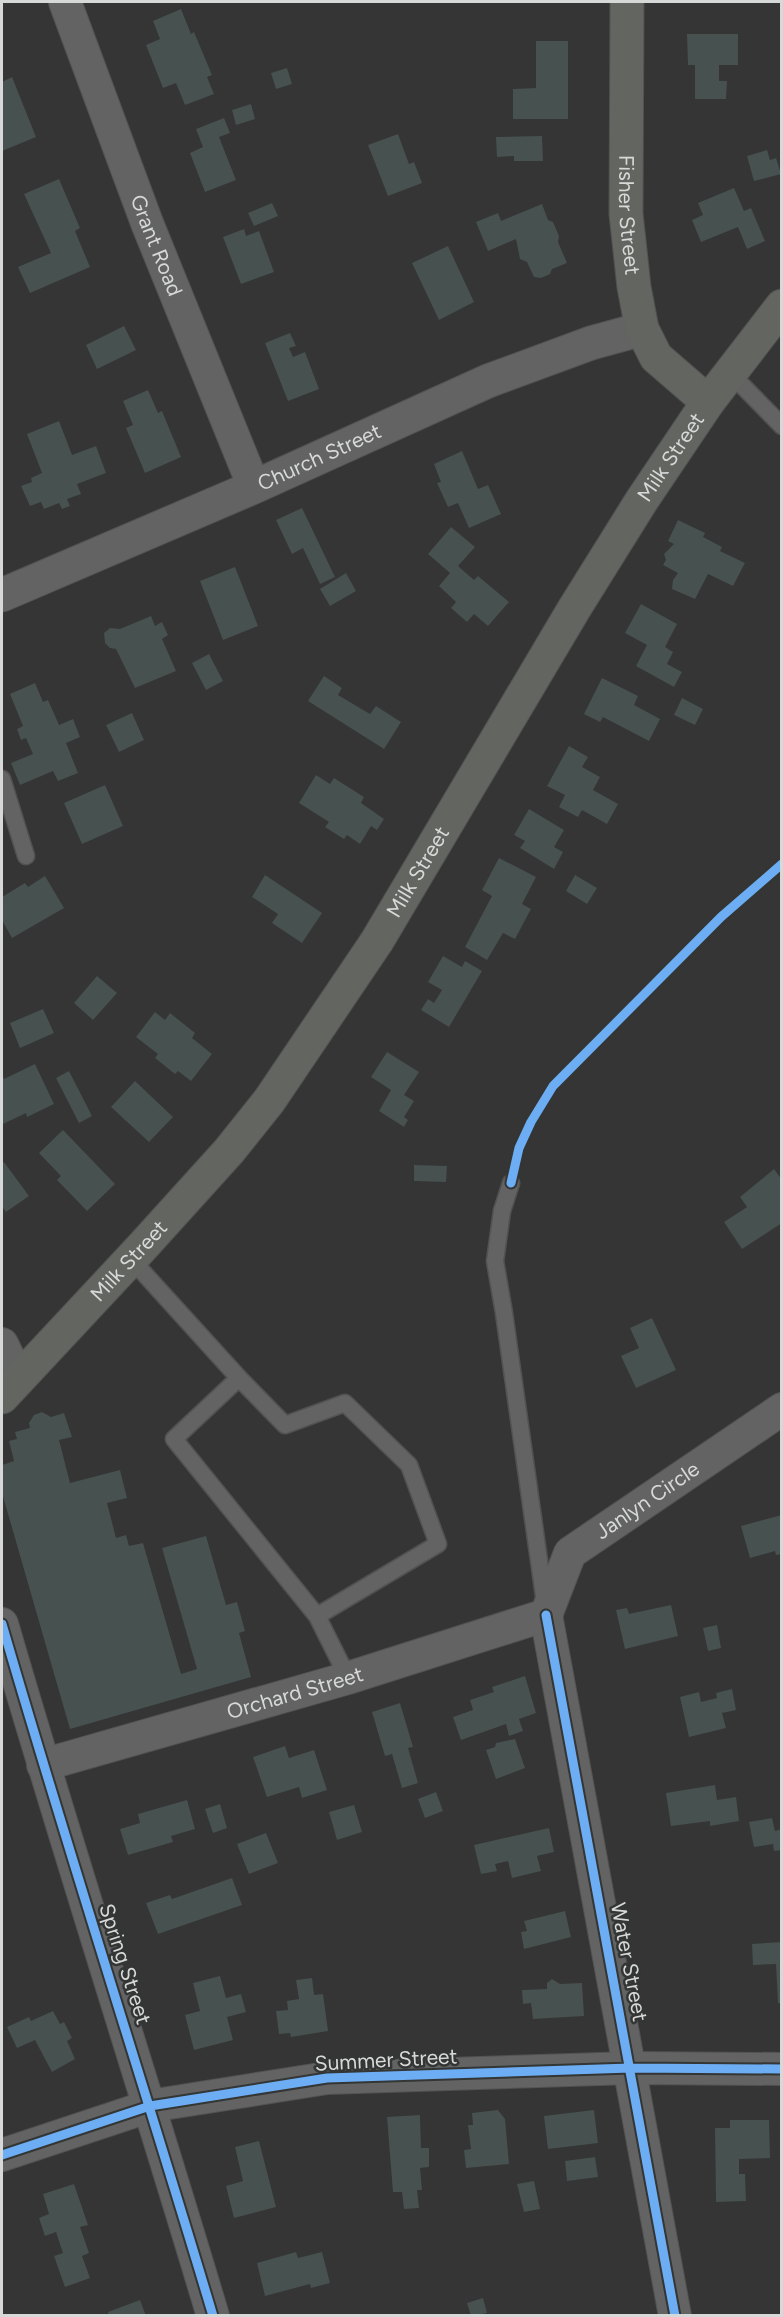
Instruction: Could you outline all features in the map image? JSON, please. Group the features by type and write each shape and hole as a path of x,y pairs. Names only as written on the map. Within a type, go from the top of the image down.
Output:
{"main road":[{"name":"Fisher Street","path":"627,2 627,214 634,287 642,329 656,357 708,402"},
{"name":"Milk Street","path":"10,1388 229,1151 269,1101 377,941 608,555 708,402 782,306"}],"street":[{"name":"Grant Road","path":"65,2 147,223 254,487"},
{"name":"Church Street","path":"2,595 254,487 488,381 591,343 642,329"},
{"path":"2,1344 10,1388"},
{"name":"Janlyn Circle","path":"546,1615 570,1552 782,1409"},
{"name":"Orchard Street","path":"43,1765 348,1678 546,1615"},
{"name":"Water Street","path":"546,1615 675,2316"},
{"name":"Spring Street","path":"2,1624 43,1765 213,2316"},
{"name":"Summer Street","path":"2,2155 150,2106 327,2078 631,2068 782,2069"}],"lane":[{"path":"730,373 782,426"},
{"path":"2,779 26,856"},
{"path":"511,1183 502,1211 495,1261 546,1615"},
{"path":"131,1259 285,1425 345,1403 409,1465 438,1544 317,1616"},
{"path":"239,1378 174,1439 317,1616 348,1678"}],"building":[{"path":"181,9 191,34 194,32 212,75 207,77 214,94 185,105 176,83 163,88 146,45 160,39 153,21"},
{"path":"687,34 738,34 738,65 719,65 719,81 727,81 726,99 695,99 695,65 688,65"},
{"path":"536,41 568,41 568,119 513,119 513,89 536,88"},
{"path":"287,68 292,84 276,89 271,73"},
{"path":"12,77 36,137 2,151 2,82"},
{"path":"251,104 255,119 236,125 232,110"},
{"path":"224,118 230,133 219,137 236,180 205,192 190,153 203,147 196,129"},
{"path":"398,134 409,164 414,162 422,183 388,196 368,145"},
{"path":"542,136 543,161 514,161 514,156 497,157 496,137"},
{"path":"767,150 770,160 776,158 781,174 754,181 747,156"},
{"path":"59,179 80,228 75,231 90,267 30,293 18,267 51,253 24,194"},
{"path":"734,188 744,211 751,208 765,241 747,249 738,227 701,242 692,220 703,215 698,203"},
{"path":"272,203 278,216 254,226 248,213"},
{"path":"542,204 548,220 553,222 559,236 558,242 567,263 552,269 550,274 541,278 534,277 527,262 520,259 516,239 488,251 476,222 498,213 501,221"},
{"path":"244,229 246,236 259,231 274,272 241,284 223,237"},
{"path":"448,246 474,302 439,320 412,263"},
{"path":"124,326 136,350 97,369 86,345"},
{"path":"290,333 296,346 289,348 293,357 305,352 319,389 288,401 265,343"},
{"path":"148,390 158,413 162,411 181,457 145,473 126,428 133,425 123,401"},
{"path":"59,421 72,455 96,446 106,473 77,484 81,494 67,499 70,506 62,509 59,503 44,509 41,502 30,506 21,486 32,482 31,478 42,473 27,434"},
{"path":"462,451 478,489 488,485 501,514 469,528 458,503 448,507 437,483 441,482 434,464"},
{"path":"302,508 335,577 320,584 303,548 292,554 276,520"},
{"path":"678,520 705,533 703,537 722,547 720,551 745,563 733,586 708,574 695,599 672,589 673,580 678,573 663,565 666,560 664,554 674,544 668,541"},
{"path":"451,527 475,547 458,566 474,580 478,576 509,602 488,626 474,614 467,622 451,608 456,602 439,586 450,573 428,554"},
{"path":"235,567 258,626 223,640 200,581"},
{"path":"346,573 356,591 330,606 320,589"},
{"path":"641,604 677,624 665,647 673,652 667,664 682,672 674,687 636,666 647,645 625,633"},
{"path":"151,616 155,626 162,622 168,635 162,639 176,671 135,688 116,649 110,648 105,643 104,633 110,628 120,629"},
{"path":"209,654 223,681 206,690 192,663"},
{"path":"324,676 342,688 338,695 370,714 376,706 401,722 384,749 308,701"},
{"path":"602,678 638,696 634,705 660,719 649,741 603,717 600,722 584,714"},
{"path":"35,683 43,702 48,700 59,725 73,719 80,737 66,743 78,773 58,781 53,771 20,785 11,763 33,754 26,738 21,740 17,729 23,726 10,694"},
{"path":"682,698 703,709 695,725 674,715"},
{"path":"132,713 144,740 119,752 106,725"},
{"path":"569,746 588,757 582,767 600,777 593,790 618,804 607,824 582,810 578,817 559,807 565,795 547,786"},
{"path":"316,775 330,784 334,778 364,797 361,803 384,819 377,830 371,826 360,844 347,835 344,839 325,827 329,822 299,803"},
{"path":"105,785 123,826 82,844 64,803"},
{"path":"529,809 564,830 554,847 563,852 554,869 520,848 525,841 514,835"},
{"path":"499,858 536,877 522,904 531,909 515,939 503,933 487,960 465,947 492,896 482,890"},
{"path":"265,875 322,913 302,943 272,923 278,914 252,897"},
{"path":"575,875 597,888 587,904 566,891"},
{"path":"45,876 64,908 12,938 2,920 2,897 25,883 28,887"},
{"path":"443,956 462,967 465,961 482,971 449,1027 421,1010 428,999 434,1003 442,990 428,982"},
{"path":"97,976 117,993 93,1020 74,1003"},
{"path":"43,1009 54,1033 20,1048 10,1023"},
{"path":"155,1012 165,1020 170,1013 195,1033 192,1038 212,1054 191,1081 178,1071 175,1074 155,1058 158,1054 136,1037"},
{"path":"387,1052 419,1072 404,1095 414,1101 404,1117 408,1120 404,1127 379,1111 391,1090 371,1077"},
{"path":"35,1064 54,1104 27,1117 26,1113 3,1124 2,1074 4,1079"},
{"path":"69,1071 92,1116 79,1123 56,1078"},
{"path":"135,1081 173,1117 149,1142 111,1107"},
{"path":"63,1130 115,1184 87,1211 57,1180 61,1176 39,1153"},
{"path":"4,1162 29,1196 6,1212 2,1207 2,1164"},
{"path":"414,1165 447,1166 446,1182 414,1181"},
{"path":"774,1169 782,1180 782,1223 742,1249 724,1222 747,1207 740,1197"},
{"path":"652,1318 676,1370 636,1388 621,1356 639,1348 630,1328"},
{"path":"42,1412 51,1417 64,1413 72,1437 59,1440 70,1483 120,1470 127,1498 107,1503 116,1538 126,1535 129,1546 143,1543 181,1674 197,1669 162,1548 206,1536 226,1605 237,1602 245,1631 239,1633 251,1677 70,1729 2,1493 2,1465 14,1461 9,1441 17,1439 15,1432 30,1428 29,1423 34,1415"},
{"path":"782,1515 782,1554 776,1555 775,1551 750,1558 741,1526"},
{"path":"671,1605 678,1636 625,1649 616,1610 627,1608 629,1614"},
{"path":"717,1625 721,1648 708,1651 703,1628"},
{"path":"525,1676 536,1713 519,1719 523,1731 509,1736 506,1724 461,1740 453,1717 473,1710 470,1700 494,1692 492,1687"},
{"path":"732,1689 736,1710 722,1713 726,1728 689,1737 680,1697 699,1692 701,1702 717,1698 716,1693"},
{"path":"400,1703 413,1747 408,1748 418,1783 402,1788 392,1754 385,1756 372,1712"},
{"path":"515,1739 525,1768 496,1779 486,1750 495,1747 496,1743"},
{"path":"285,1746 289,1758 314,1750 327,1790 302,1798 299,1787 267,1797 253,1757"},
{"path":"715,1785 717,1800 736,1797 739,1821 710,1826 710,1821 671,1826 666,1793"},
{"path":"436,1792 443,1811 425,1818 418,1799"},
{"path":"187,1800 195,1829 171,1836 173,1842 128,1855 120,1829 140,1823 138,1814"},
{"path":"220,1804 227,1828 213,1833 205,1809"},
{"path":"354,1805 362,1832 337,1840 329,1812"},
{"path":"772,1818 775,1831 782,1829 782,1850 774,1851 773,1844 754,1847 749,1822"},
{"path":"549,1828 554,1852 537,1856 541,1871 512,1878 508,1861 495,1864 497,1871 481,1874 474,1845"},
{"path":"266,1833 278,1863 249,1874 237,1844"},
{"path":"232,1878 242,1905 158,1934 146,1903 170,1895 172,1899"},
{"path":"565,1911 571,1937 524,1949 521,1932 527,1931 524,1921"},
{"path":"782,1942 782,2003 778,2003 776,1964 753,1965 752,1944"},
{"path":"220,1976 226,1998 241,1994 246,2012 227,2017 233,2040 194,2050 185,2015 200,2011 193,1983"},
{"path":"312,1978 314,1995 323,1994 328,2031 291,2037 290,2033 279,2034 276,2011 288,2010 287,2001 299,1999 296,1980"},
{"path":"552,1979 560,1984 582,1983 584,2016 533,2019 531,2003 523,2004 522,1990 547,1989 547,1983"},
{"path":"53,2011 60,2024 64,2022 72,2038 67,2041 75,2059 52,2072 35,2040 17,2048 7,2027 29,2017 31,2021"},
{"path":"498,2110 505,2119 509,2164 466,2168 464,2150 471,2149 468,2125 473,2125 472,2113"},
{"path":"594,2110 598,2143 548,2149 544,2116"},
{"path":"420,2115 421,2148 429,2148 429,2167 420,2168 422,2190 417,2190 419,2208 404,2209 402,2192 393,2192 387,2117"},
{"path":"730,2120 769,2120 770,2158 739,2159 739,2174 745,2174 746,2201 716,2202 715,2128 730,2128"},
{"path":"259,2141 276,2207 234,2218 226,2186 243,2181 235,2147"},
{"path":"595,2157 598,2177 567,2181 565,2161"},
{"path":"534,2181 540,2209 524,2212 517,2184"},
{"path":"74,2184 88,2225 80,2227 89,2253 82,2256 90,2278 65,2287 54,2256 63,2253 56,2232 45,2236 39,2218 49,2214 43,2194"},
{"path":"296,2252 298,2258 322,2252 330,2283 311,2288 310,2284 265,2296 257,2263"},
{"path":"483,2298 487,2313 471,2316 467,2303"},
{"path":"140,2300 146,2316 109,2316 108,2312"}],"cycle path":[{"path":"511,1183 519,1148 531,1122 553,1086 721,917 782,864"},
{"path":"546,1615 675,2316"},
{"path":"2,1624 213,2316"},
{"path":"2,2155 150,2106 327,2078 631,2068 782,2069"}]}
